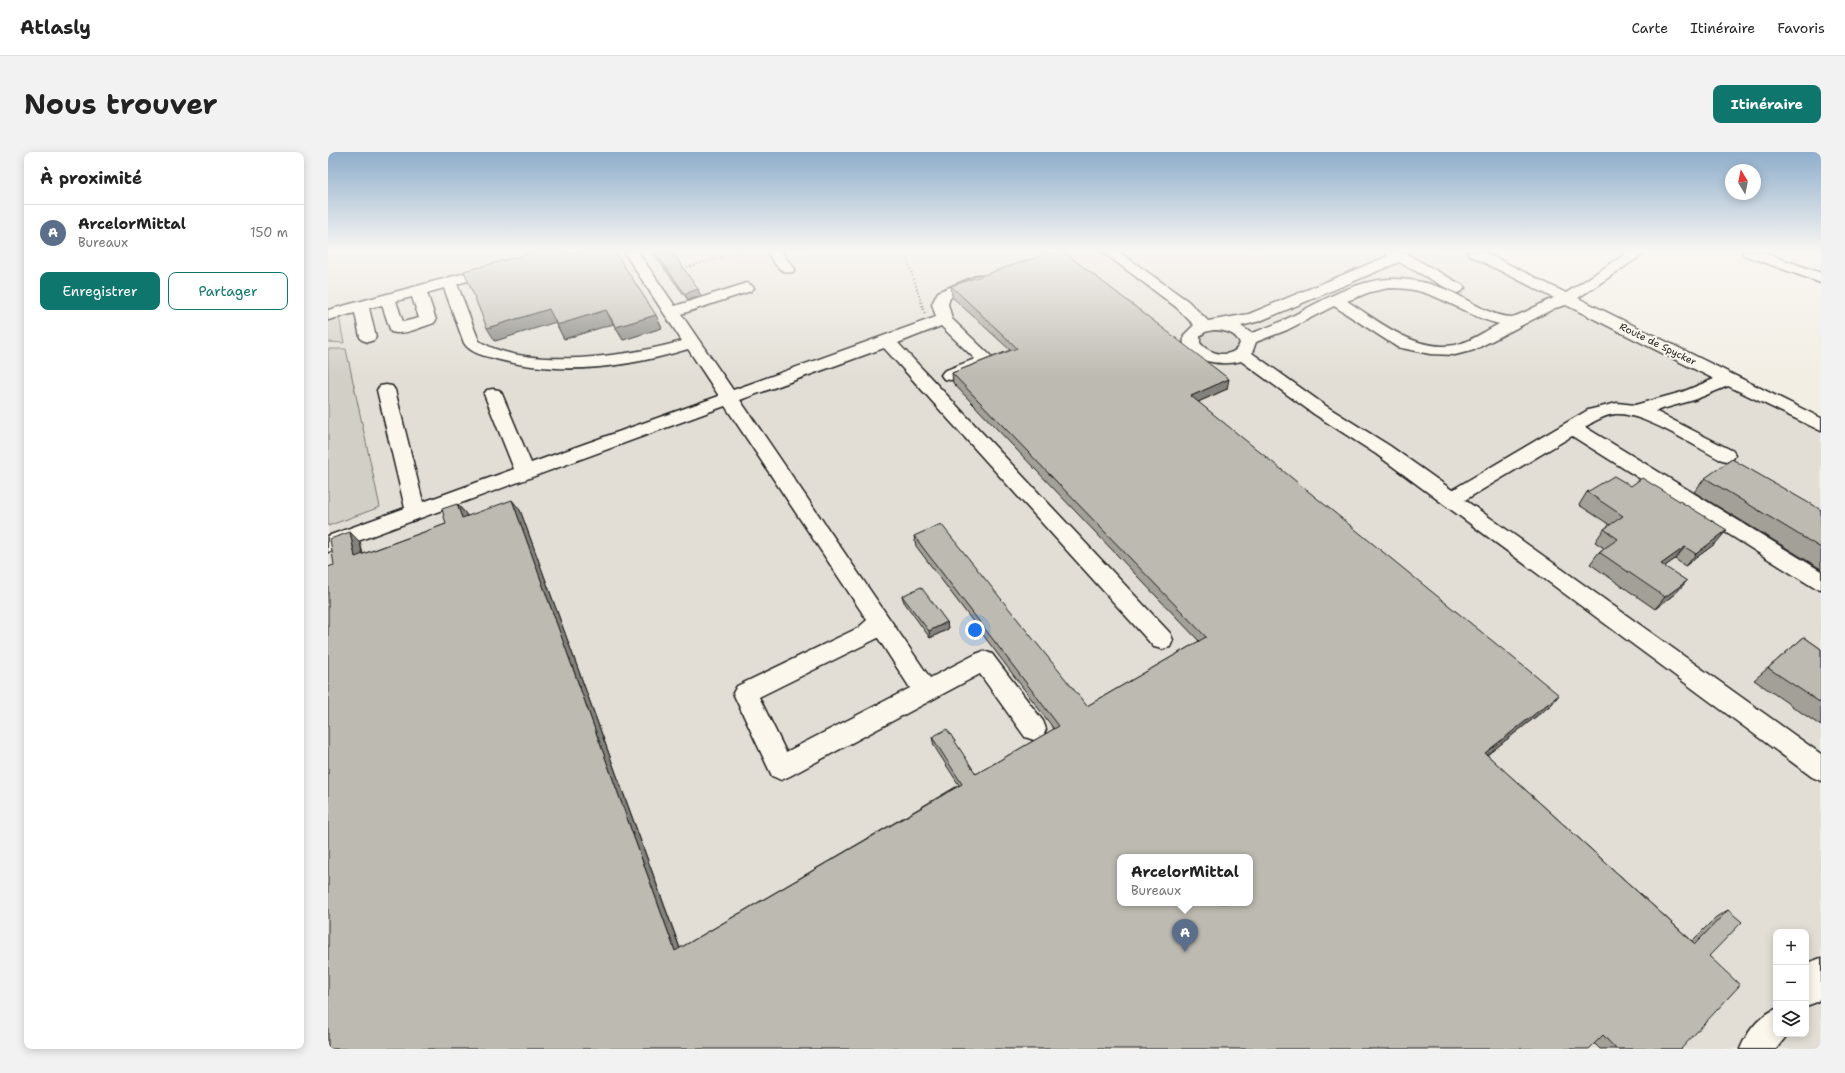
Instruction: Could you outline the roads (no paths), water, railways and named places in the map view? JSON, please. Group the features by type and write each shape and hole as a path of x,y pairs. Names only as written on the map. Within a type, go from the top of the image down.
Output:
{"street":[{"path":"328,315 405,294"},
{"path":"388,299 398,329 428,320 419,294"},
{"path":"453,294 472,343 479,348 506,357 523,360 566,363 607,362 649,355 692,343"},
{"path":"659,294 926,692"},
{"path":"671,312 728,294"},
{"path":"328,544 936,323 944,314 940,304 941,297 943,294"},
{"path":"1168,294 1182,304 1205,327"},
{"path":"1254,318 1247,325 1244,343 1232,358 1207,356 1197,351 1192,344 1191,337 1196,331 1205,327 1221,326 1254,318 1308,294"},
{"path":"1244,343 1296,321 1335,300 1350,294"},
{"path":"1443,294 1484,316 1524,325"},
{"path":"1468,294 1524,325"},
{"name":"Route de Spycker","path":"1557,294 1821,425"},
{"path":"1335,300 1398,340 1415,347 1450,350 1464,348 1563,311 1566,307 1567,299 1575,294"},
{"path":"361,306 368,337"},
{"path":"1296,321 1318,317 1338,317 1346,320 1400,352 1424,359 1442,361 1460,360 1476,356 1524,325"},
{"path":"936,323 986,361 950,375"},
{"path":"1221,326 1233,328 1244,343 1320,410 1383,450 1821,769"},
{"path":"887,340 1162,640"},
{"path":"1637,410 1688,396 1729,379"},
{"path":"386,390 416,512"},
{"path":"493,394 525,473"},
{"path":"1450,500 1602,410 1620,408 1637,410 1654,416 1726,455"},
{"path":"1571,427 1821,581"},
{"path":"879,620 872,630 866,634 745,693 781,768 984,661 1034,729"},
{"path":"1809,988 1821,974"},
{"path":"1756,1049 1773,1029"}],"place":[{"name":"ArcelorMittal","path":"1185,952"}]}
